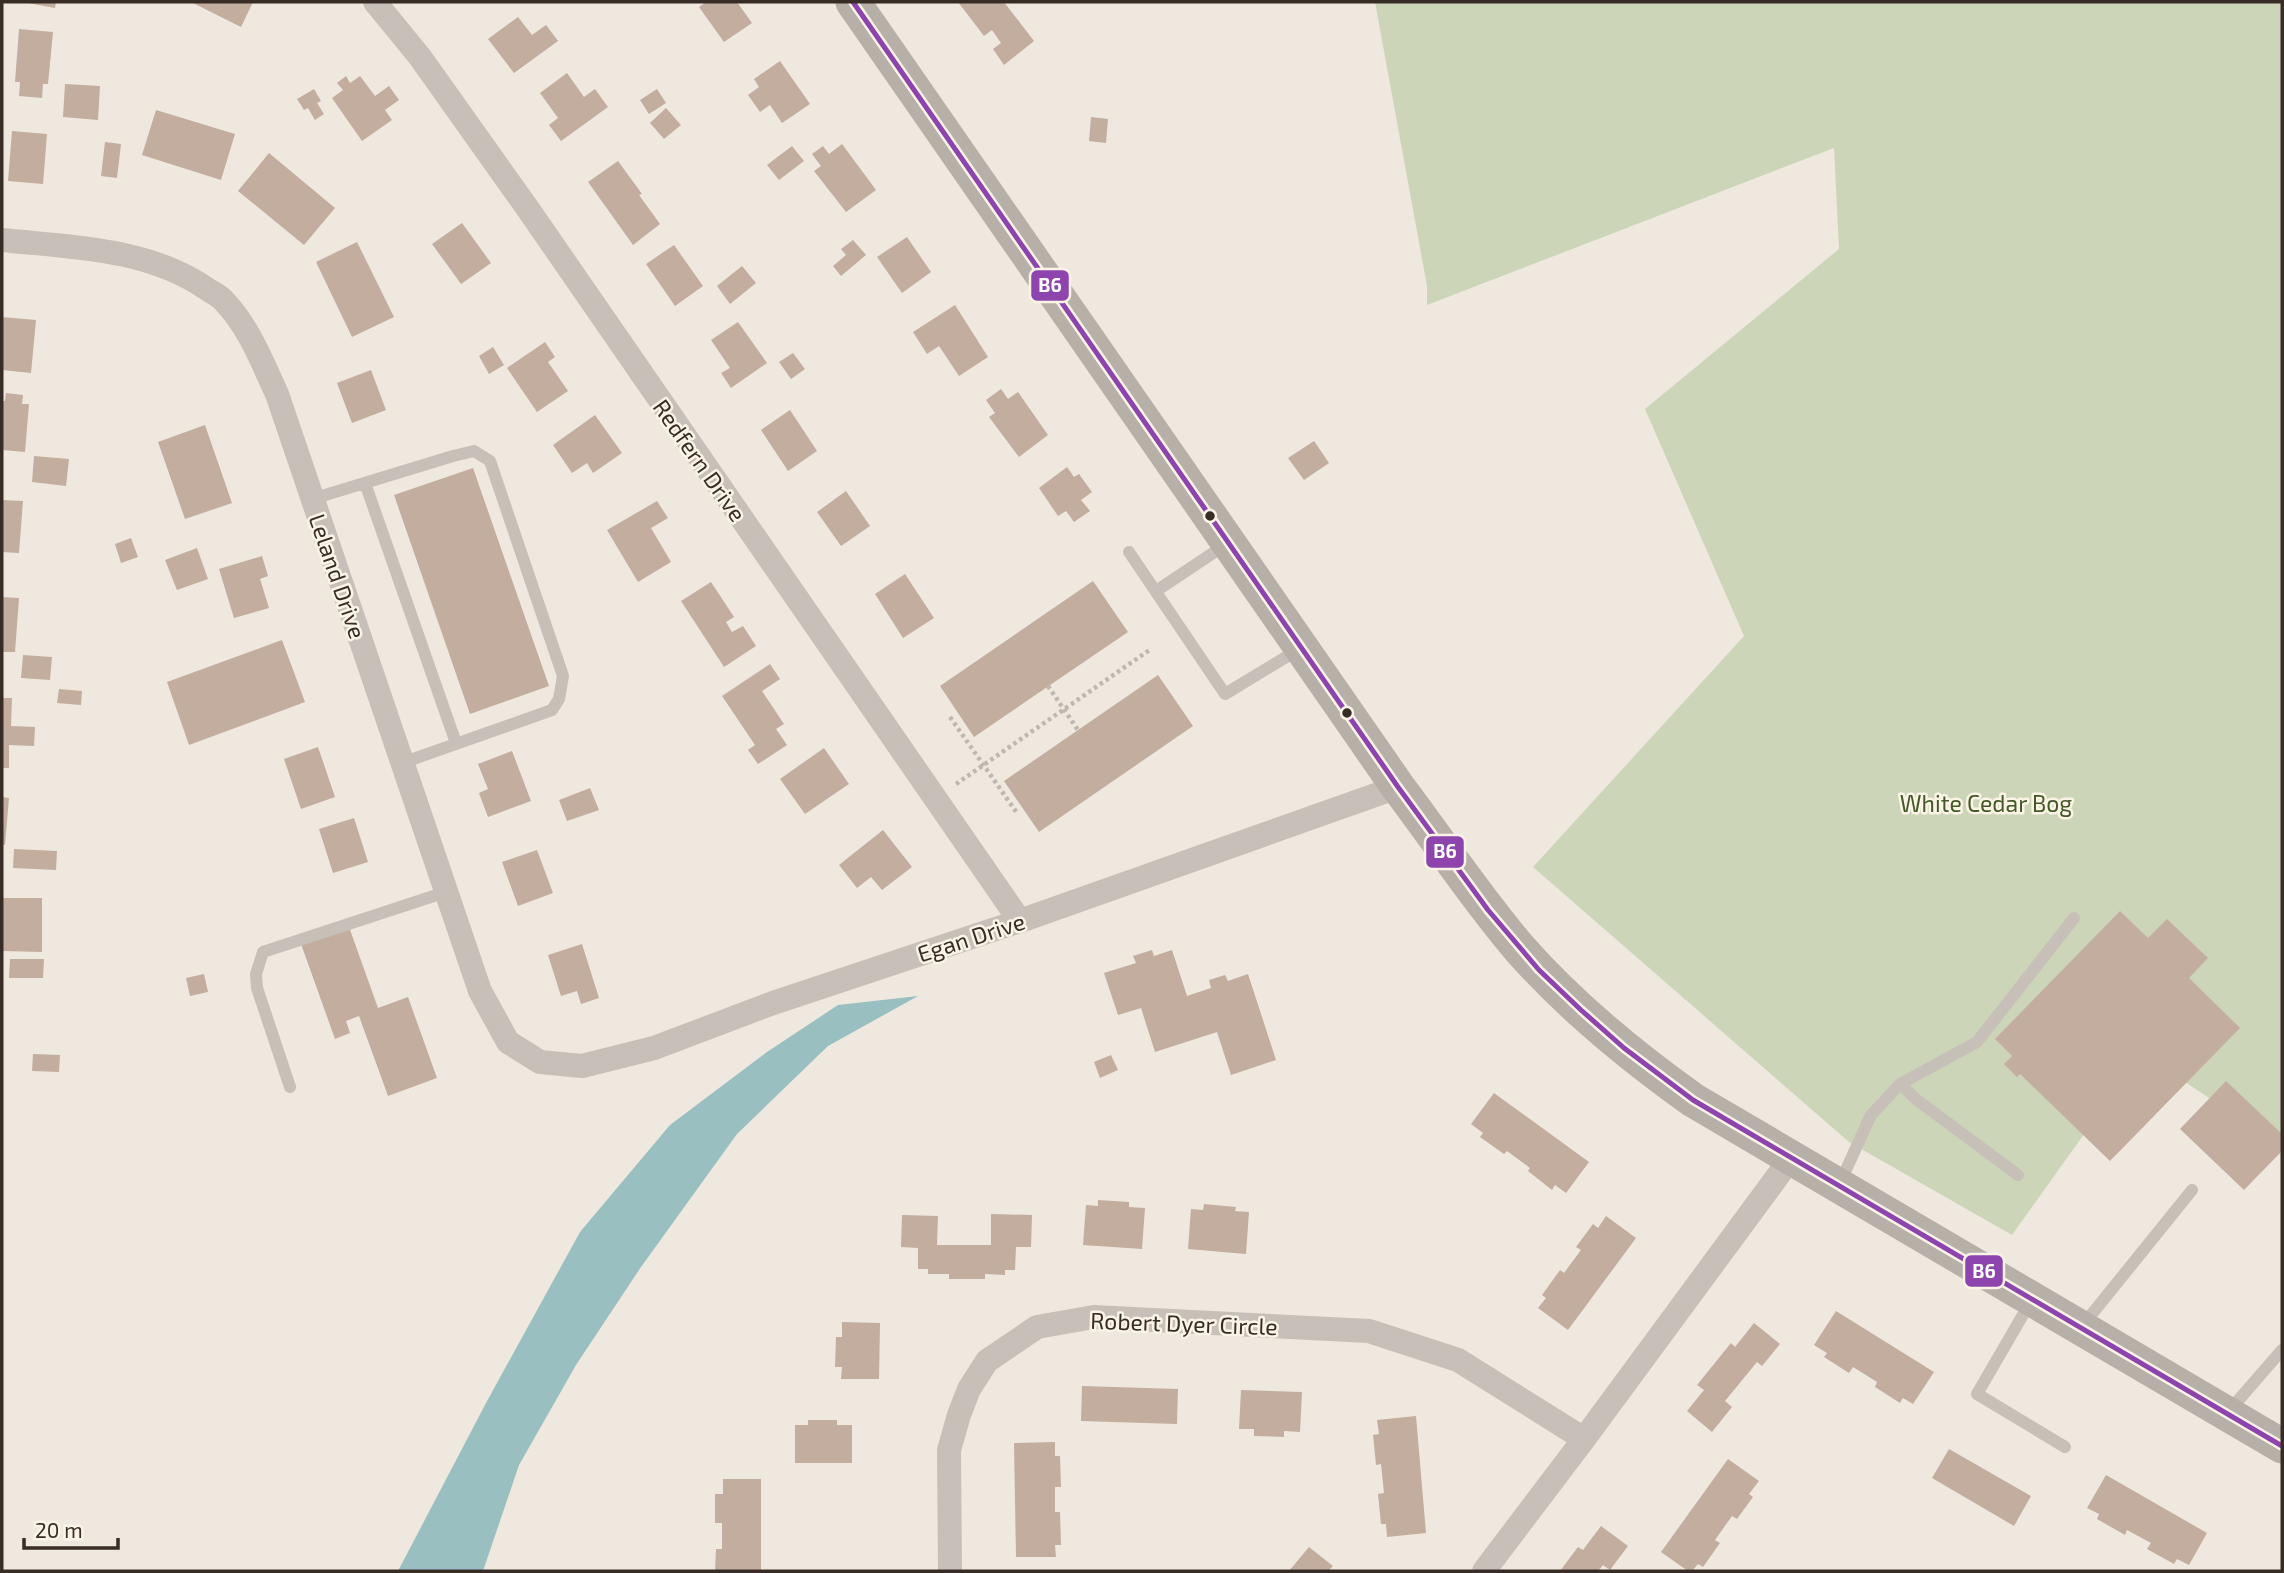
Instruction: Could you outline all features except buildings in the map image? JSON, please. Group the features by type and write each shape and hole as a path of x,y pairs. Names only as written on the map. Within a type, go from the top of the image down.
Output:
{"main road":[{"path":"853,2 1398,787 1466,881 1520,949 1575,1006 1637,1059 1693,1100 2282,1446"}],"street":[{"name":"Redfern Drive","path":"375,2 420,57 528,209 1020,921"},
{"name":"Leland Drive","path":"2,240 82,248 142,258 191,278 224,301 253,340 277,394 480,991 508,1042 540,1062"},
{"name":"Egan Drive","path":"540,1062 582,1066 654,1048 772,1003 1020,921 1398,787"},
{"path":"1484,1571 1791,1158"},
{"name":"Robert Dyer Circle","path":"950,1571 949,1450 959,1415 969,1388 987,1361 1037,1327 1094,1317 1369,1331 1458,1360 1584,1439"}],"lane":[{"path":"312,499 474,451 491,461 563,676 559,699 552,710 402,763"},
{"path":"365,483 456,743"},
{"path":"1156,591 1229,542"},
{"path":"1129,552 1225,694 1301,648"},
{"path":"290,1087 257,988 256,974 262,952 446,891"},
{"path":"1838,1186 1871,1115 1900,1084 1976,1042 2074,918"},
{"path":"1900,1084 1917,1100 2018,1175"},
{"path":"2081,1328 2192,1190"},
{"path":"2031,1300 1978,1394 2065,1447"},
{"path":"2227,1414 2282,1350"}],"path":[{"path":"936,799 1152,649"},
{"path":"1048,686 1078,730"},
{"path":"950,717 1017,813"}],"green space":[{"name":"White Cedar Bog","path":"1375,2 2282,2 2282,1147 2142,1053 2012,1235 1849,1142 1533,867 1744,636 1645,409 1839,249 1834,148 1427,305 1427,286"}],"water":[{"path":"918,996 828,1046 737,1134 641,1267 576,1365 519,1465 483,1571 398,1571 580,1232 670,1125 767,1052 838,1005"}],"transit line":[{"name":"B6","path":"853,2 1398,787 1488,910 1539,970 1624,1048 1693,1100 2282,1446"}]}
